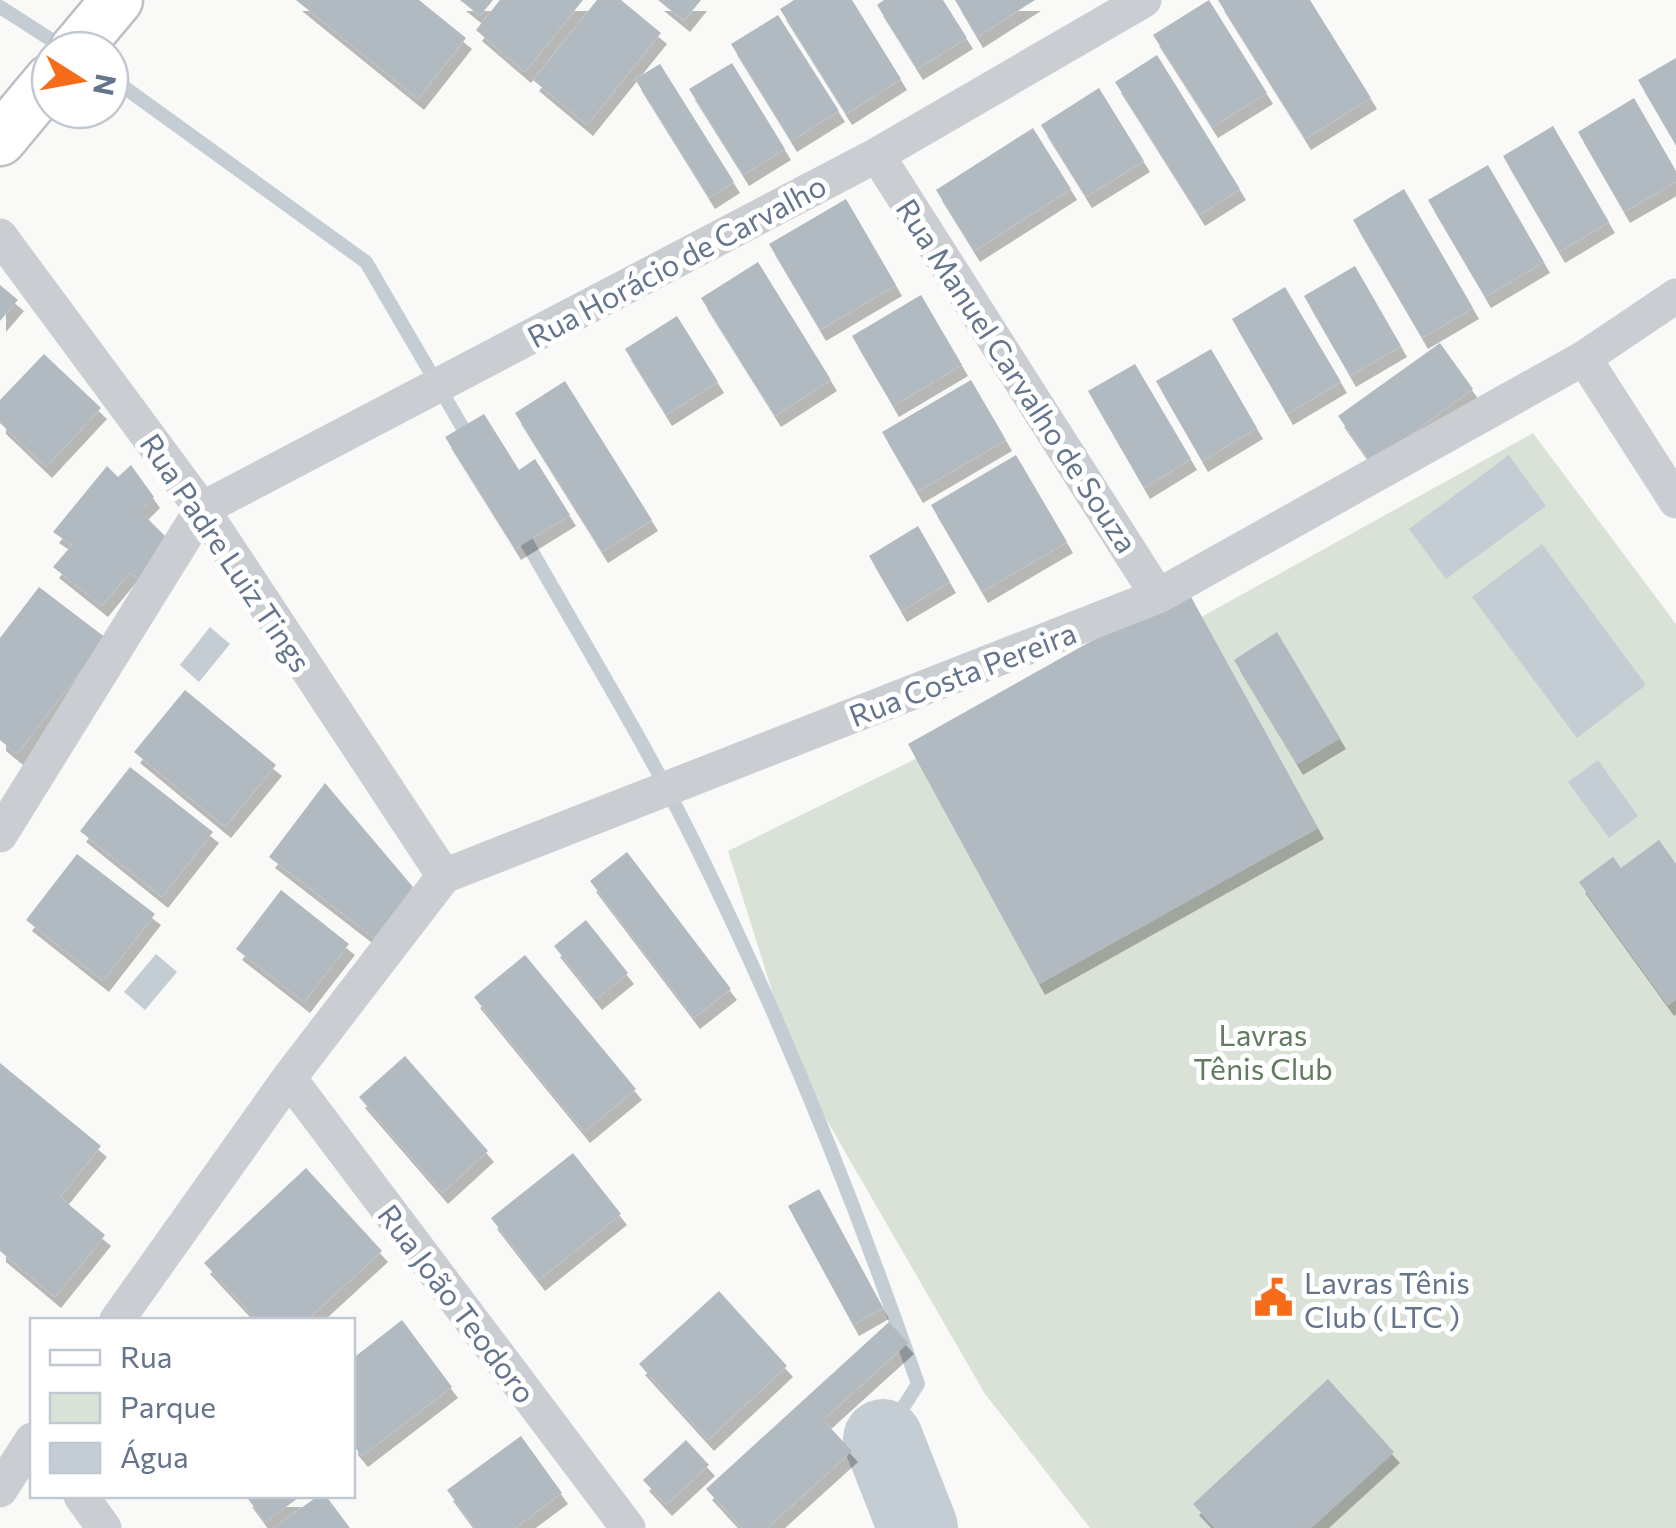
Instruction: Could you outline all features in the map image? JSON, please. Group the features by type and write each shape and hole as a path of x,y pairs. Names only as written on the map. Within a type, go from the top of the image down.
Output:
{"main road":[{"path":"91,30 116,0"},
{"path":"0,140 30,104"}],"street":[{"name":"Rua Horácio de Carvalho","path":"202,509 877,155 1144,0"},
{"name":"Rua Manuel Carvalho de Souza","path":"877,155 1158,596"},
{"name":"Rua Padre Luiz Tings","path":"0,236 202,509 444,876"},
{"name":"Rua Costa Pereira","path":"444,876 1158,596 1584,358 1676,296"},
{"path":"1584,358 1676,500"},
{"path":"0,836 202,509"},
{"path":"118,1318 289,1078 444,876"},
{"name":"Rua João Teodoro","path":"289,1078 628,1528"},
{"path":"0,1490 30,1443"},
{"path":"82,1498 104,1528"}],"green space":[{"name":"Lavras Tênis Club","path":"1533,433 1676,624 1676,1528 1090,1528 985,1394 796,1067 728,851 1178,630"}],"water":[{"path":"1509,455 1546,506 1446,579 1409,529"},
{"path":"1542,544 1646,685 1577,738 1472,597"},
{"path":"210,627 230,644 199,682 180,665"},
{"path":"1598,760 1638,816 1609,838 1568,782"},
{"path":"156,954 177,972 145,1010 124,992"}],"building":[{"path":"296,0 419,0 466,38 418,99"},
{"path":"460,0 493,0 480,16"},
{"path":"500,0 583,0 525,72 476,30"},
{"path":"597,0 621,0 661,33 587,125 533,80"},
{"path":"658,0 701,0 684,21"},
{"path":"794,0 852,0 901,79 846,114 780,9"},
{"path":"884,0 943,0 967,38 917,69 877,5"},
{"path":"955,0 1035,0 977,37"},
{"path":"1209,0 1267,93 1212,127 1153,35"},
{"path":"1218,0 1310,0 1371,98 1305,139"},
{"path":"778,15 839,111 791,141 731,44"},
{"path":"1157,55 1240,189 1199,215 1115,82"},
{"path":"1676,58 1676,145 1638,80"},
{"path":"732,63 785,149 743,175 689,89"},
{"path":"660,64 734,182 709,198 635,79"},
{"path":"1099,88 1144,161 1086,197 1041,125"},
{"path":"1634,98 1676,171 1676,182 1624,212 1578,132"},
{"path":"1553,126 1609,222 1559,252 1503,156"},
{"path":"1033,128 1071,189 974,251 936,190"},
{"path":"1488,165 1544,262 1485,297 1428,200"},
{"path":"1404,189 1473,308 1422,338 1353,220"},
{"path":"846,199 896,285 820,330 769,244"},
{"path":"758,262 831,380 775,416 701,298"},
{"path":"1355,266 1401,346 1350,376 1304,296"},
{"path":"0,285 18,300 0,321"},
{"path":"1285,287 1341,382 1287,414 1232,319"},
{"path":"921,295 962,365 893,406 852,336"},
{"path":"677,316 718,382 666,415 625,349"},
{"path":"1440,343 1473,389 1371,463 1338,416"},
{"path":"1211,349 1257,428 1202,461 1156,381"},
{"path":"44,354 101,408 46,467 0,423 0,400"},
{"path":"1135,364 1191,459 1144,488 1088,391"},
{"path":"971,380 1006,440 917,492 882,432"},
{"path":"565,381 652,520 602,552 515,413"},
{"path":"484,414 519,470 535,459 570,515 515,549 445,437"},
{"path":"1016,455 1067,542 982,592 931,505"},
{"path":"131,465 154,497 140,511 169,540 143,581 129,573 102,606 53,567 72,545 53,532 107,466 118,477"},
{"path":"918,526 950,582 901,611 869,556"},
{"path":"39,587 106,638 17,754 0,740 0,638"},
{"path":"1186,588 1318,828 1039,984 908,744"},
{"path":"1277,632 1340,738 1297,764 1234,660"},
{"path":"185,690 276,765 225,827 134,752"},
{"path":"130,767 213,832 162,897 80,831"},
{"path":"325,783 413,887 374,938 269,857"},
{"path":"1659,840 1676,864 1676,999 1668,1005 1579,882 1613,857 1621,868"},
{"path":"627,852 731,989 694,1018 590,881"},
{"path":"77,854 155,914 103,981 26,920"},
{"path":"281,890 349,944 304,1002 236,949"},
{"path":"586,920 628,973 596,999 554,946"},
{"path":"525,955 636,1089 584,1132 474,997"},
{"path":"405,1056 488,1151 442,1193 359,1097"},
{"path":"0,1063 101,1146 60,1197 105,1235 55,1297 0,1251"},
{"path":"573,1153 621,1214 539,1280 491,1218"},
{"path":"306,1168 382,1251 309,1318 255,1318 204,1263"},
{"path":"819,1189 883,1308 853,1325 788,1206"},
{"path":"719,1291 787,1366 708,1440 639,1364"},
{"path":"402,1320 452,1387 362,1456 355,1448 355,1357"},
{"path":"889,1322 908,1343 823,1420 852,1451 767,1528 742,1528 706,1489"},
{"path":"1328,1379 1394,1452 1311,1528 1215,1528 1193,1504"},
{"path":"521,1436 562,1493 515,1528 475,1528 447,1490"},
{"path":"686,1440 709,1465 666,1505 643,1480"},
{"path":"247,1498 298,1498 265,1522"},
{"path":"315,1498 328,1498 350,1528 273,1528"}],"waterway":[{"path":"0,7 36,30"},
{"path":"130,91 366,262 471,442"},
{"path":"518,527 692,838 785,1039 841,1176 918,1384 883,1439"},
{"path":"883,1439 918,1528"}],"place":[{"name":"Lavras Tênis Club ( LTC )","path":"1274,1298"}]}
